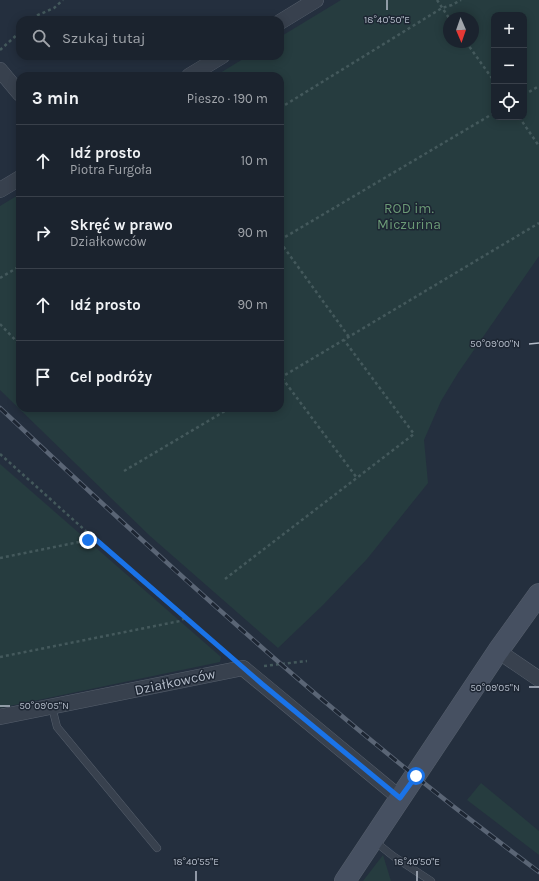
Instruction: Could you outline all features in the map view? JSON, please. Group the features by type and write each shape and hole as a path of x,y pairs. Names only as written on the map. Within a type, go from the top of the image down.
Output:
{"street":[{"path":"284,20 316,0"},
{"path":"196,72 215,60"},
{"path":"0,70 16,89"},
{"path":"0,190 16,180"},
{"path":"345,881 498,651 539,594"},
{"path":"498,651 539,679"},
{"path":"243,668 400,798"},
{"name":"Działkowców","path":"0,717 243,668"}],"lane":[{"path":"52,707 57,727 157,848"},
{"path":"373,840 393,856 431,881"}],"path":[{"path":"37,16 54,8 63,0"},
{"path":"437,0 445,12"},
{"path":"284,106 442,8 452,5 460,0"},
{"path":"0,50 16,36"},
{"path":"470,48 491,77"},
{"path":"527,93 539,86"},
{"path":"284,239 491,115"},
{"path":"521,120 539,146"},
{"path":"284,376 539,223"},
{"path":"284,247 349,337"},
{"path":"0,278 16,268"},
{"path":"0,324 16,341"},
{"path":"225,578 414,434 344,340"},
{"path":"284,382 357,478"},
{"path":"124,471 223,412"},
{"path":"0,454 243,668 307,661"},
{"path":"0,558 94,538"},
{"path":"0,657 180,621 185,618"}],"green space":[{"name":"ROD im. Miczurina","path":"341,0 539,0 539,256 458,373 441,401 424,440 428,483 367,559 323,605 278,648 150,536 23,412 284,412 284,72 222,72 241,60 284,60 284,35"},
{"name":"ROD im. Miczurina","path":"16,196 16,406 0,390 0,206"},
{"path":"0,464 221,657 220,662 0,708"},
{"path":"481,783 539,831 539,855 467,800"},
{"path":"383,855 391,881 363,881"}],"railway":[{"path":"0,408 157,554 318,696 427,786 539,872"}],"route":[{"path":"88,540 94,538 262,684 400,798 416,776"}]}
